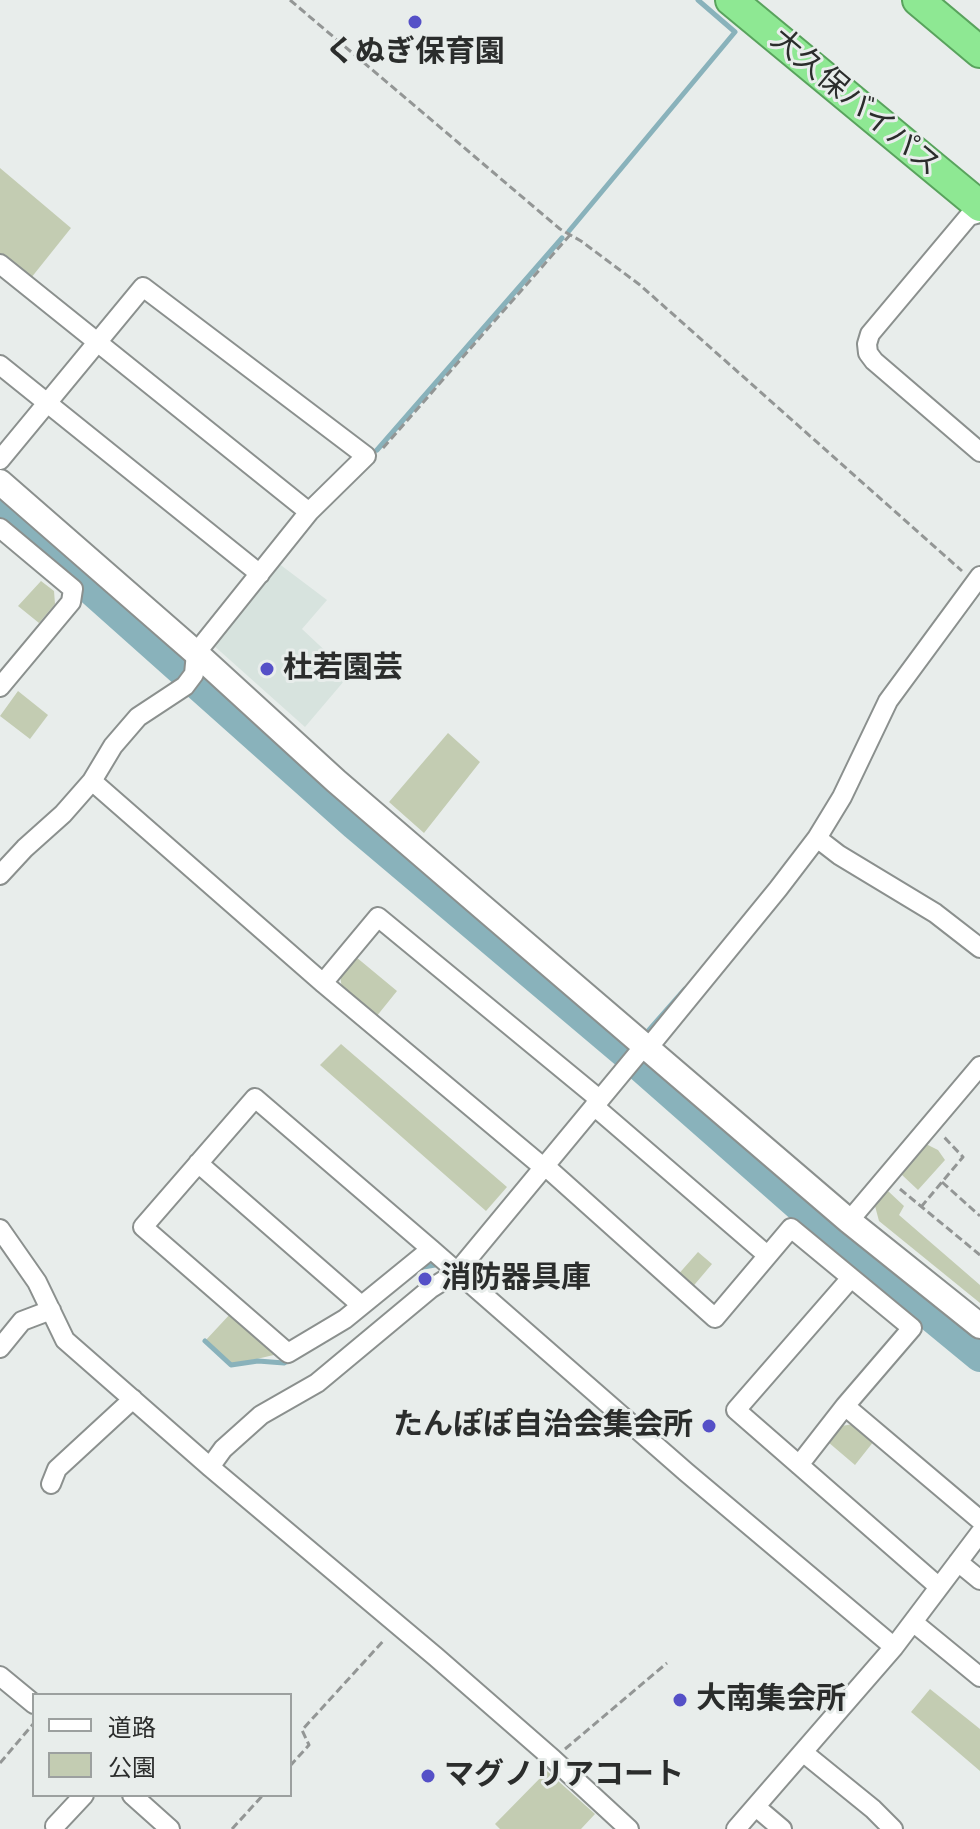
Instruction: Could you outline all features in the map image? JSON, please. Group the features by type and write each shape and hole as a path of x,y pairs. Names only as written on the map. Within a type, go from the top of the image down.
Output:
{"highway":[{"name":"大久保バイパス","path":"731,0 980,206"},
{"path":"918,0 980,52"}],"street":[{"path":"980,213 969,216 870,334 867,344 868,353 874,361 980,452"},
{"path":"0,264 309,512"},
{"path":"0,460 143,287 366,456 309,512 260,574 192,671 138,717 113,746 92,781 0,875"},
{"path":"0,365 260,574"},
{"path":"0,482 192,671 348,792 644,1048 849,1221 980,1326"},
{"path":"0,687 71,602 73,589 3,537"},
{"path":"210,1467 223,1449 261,1415 317,1383 430,1289 457,1272 778,889 817,838 842,797 888,701 974,576"},
{"path":"92,781 323,983 544,1166 715,1318 791,1228 912,1328 799,1465"},
{"path":"817,838 839,855 935,913 980,948"},
{"path":"323,983 378,917 597,1102 767,1255"},
{"path":"849,1221 980,1066"},
{"path":"431,1249 345,1319 288,1353 143,1227 255,1098 431,1249 686,1472 894,1647"},
{"path":"198,1163 361,1305"},
{"path":"0,1229 37,1282 65,1340 553,1759 629,1829"},
{"path":"851,1278 736,1410 939,1587"},
{"path":"0,1348 22,1321 51,1310"},
{"path":"51,1484 57,1469 133,1399"},
{"path":"845,1406 980,1520"},
{"path":"736,1829 894,1647 980,1533"},
{"path":"958,1562 980,1580"},
{"path":"913,1622 980,1677"},
{"path":"0,1676 32,1702"},
{"path":"804,1753 893,1829"},
{"path":"55,1826 82,1797"},
{"path":"134,1797 170,1829"},
{"path":"756,1807 782,1829"}],"path":[{"path":"290,0 560,229 640,285 974,576"},
{"path":"366,456 379,453 570,235"},
{"path":"921,1207 963,1157 930,1123"},
{"path":"886,1176 980,1255"},
{"path":"942,1182 980,1216"},
{"path":"292,1764 309,1745 302,1730 398,1625"},
{"path":"553,1759 667,1663"},
{"path":"0,1763 32,1725"},
{"path":"232,1829 261,1797"}],"shaded area":[{"path":"278,563 327,600 302,629 350,674 305,727 212,644"}],"green space":[{"path":"0,168 71,228 31,278 0,254"},
{"path":"41,581 54,591 55,604 39,623 18,606"},
{"path":"18,691 48,715 30,739 0,716"},
{"path":"448,733 480,762 424,833 389,802"},
{"path":"356,957 397,991 376,1017 342,988 340,976"},
{"path":"341,1044 507,1187 486,1211 320,1065"},
{"path":"926,1144 938,1150 945,1160 918,1190 901,1174"},
{"path":"888,1191 904,1206 899,1215 980,1285 980,1303 879,1221 875,1206"},
{"path":"698,1252 712,1264 690,1290 676,1277"},
{"path":"232,1312 278,1354 231,1365 205,1341"},
{"path":"854,1424 874,1441 855,1465 828,1442 841,1426"},
{"path":"930,1689 980,1729 980,1771 911,1712"},
{"path":"547,1771 595,1814 581,1829 500,1829 495,1824"}],"waterway":[{"path":"569,231 735,32 698,0"},
{"path":"377,450 562,238"},
{"path":"0,511 355,824 625,1052 833,1235 980,1356"},
{"path":"649,1030 685,989"},
{"path":"418,1268 435,1265"},
{"path":"205,1341 231,1365 258,1361 284,1363 290,1360"}],"place":[{"name":"くぬぎ保育園","path":"415,22"},
{"name":"杜若園芸","path":"267,669"},
{"name":"消防器具庫","path":"425,1279"},
{"name":"たんぽぽ自治会集会所","path":"709,1426"},
{"name":"大南集会所","path":"680,1700"},
{"name":"マグノリアコート","path":"428,1776"}]}
